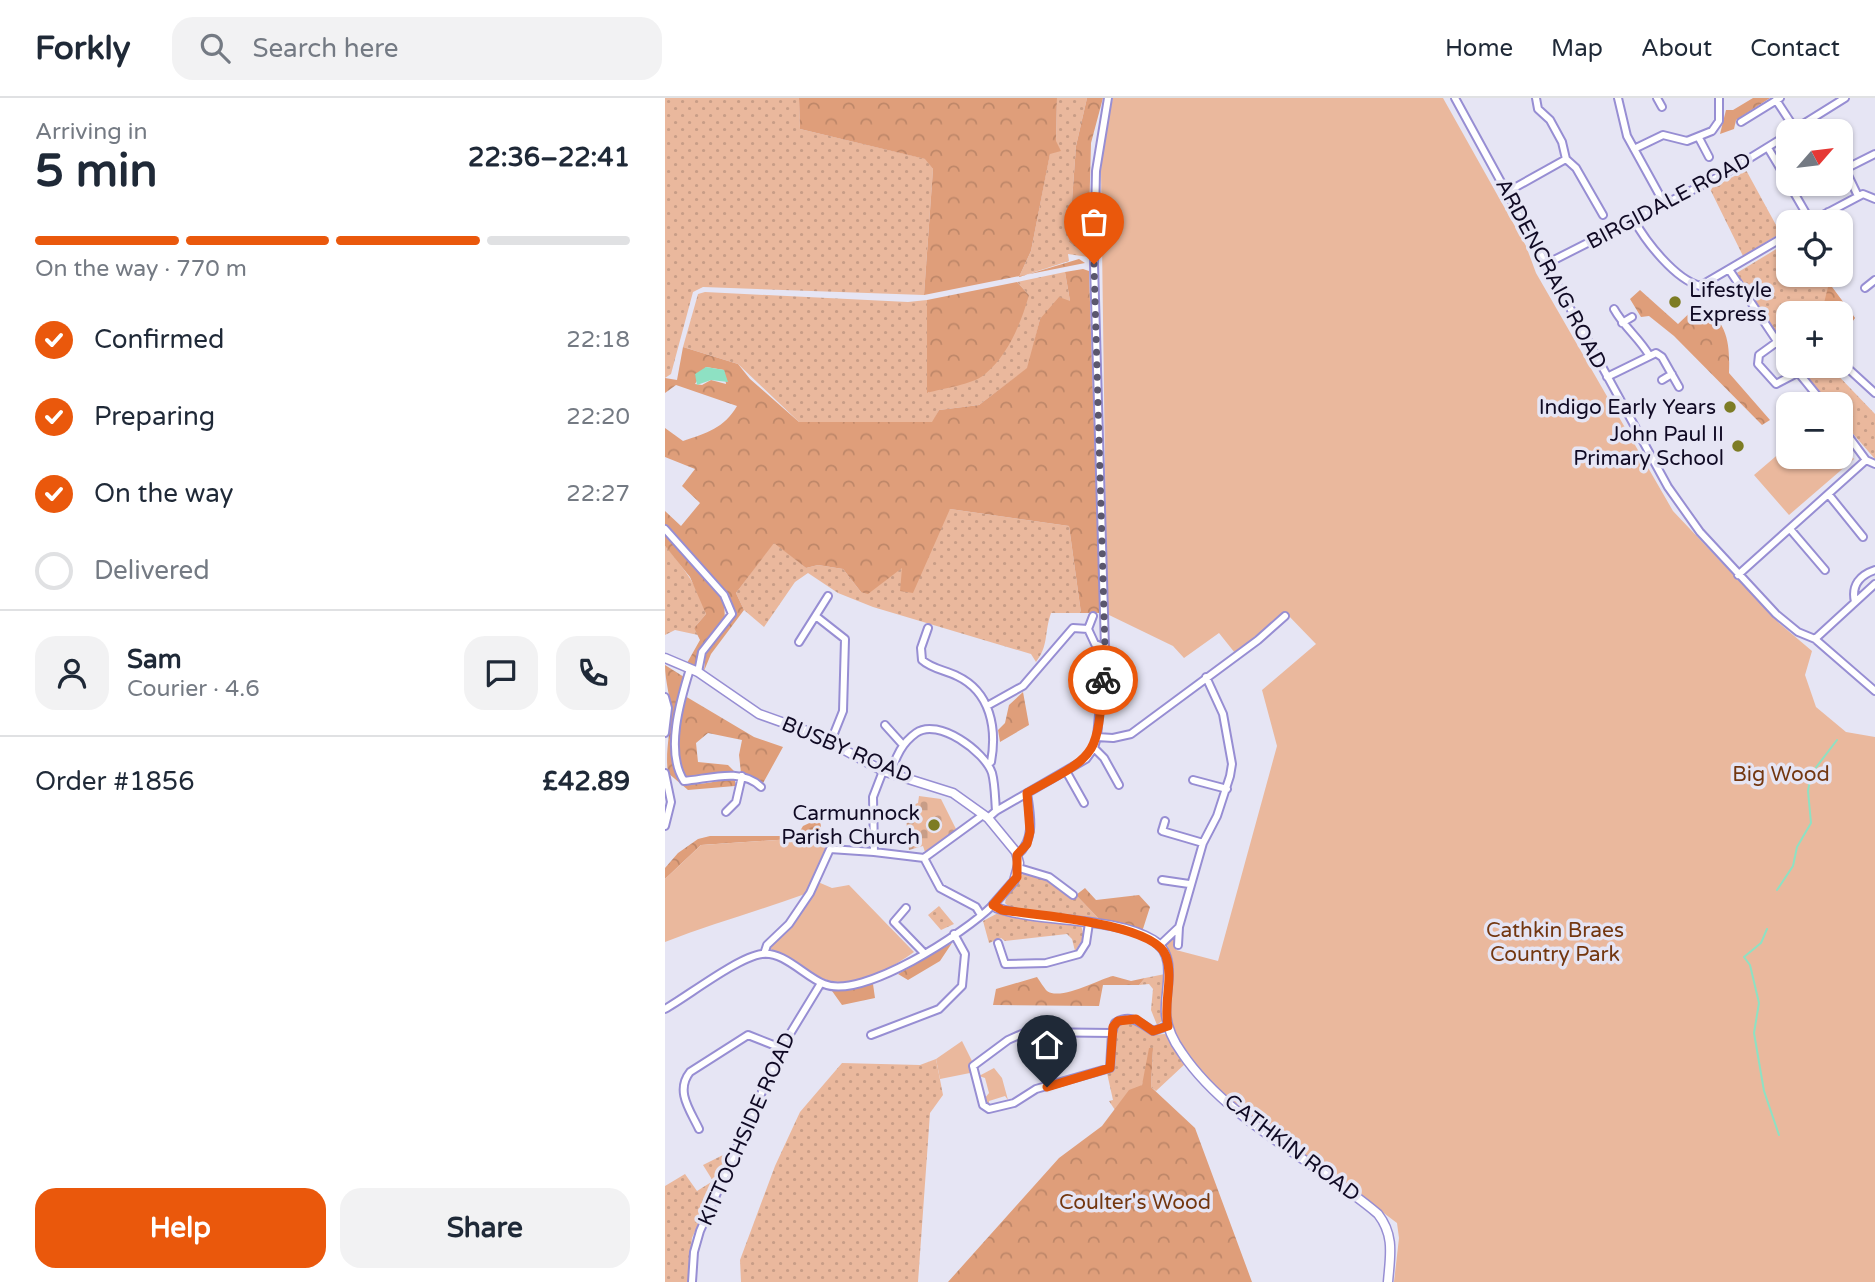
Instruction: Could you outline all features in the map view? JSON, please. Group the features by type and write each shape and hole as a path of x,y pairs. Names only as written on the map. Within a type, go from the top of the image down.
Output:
{"main road":[{"name":"BUSBY ROAD","path":"665,658 694,670 759,714 831,741 887,772 953,793 986,817 1017,855"},
{"path":"1017,855 1019,868 1012,885 993,905 1002,910 1090,923 1134,933 1159,946"},
{"name":"CATHKIN ROAD","path":"1159,946 1165,953 1169,971 1166,1010 1168,1026 1189,1063 1247,1119 1378,1214 1389,1228 1391,1246 1388,1282"}],"street":[{"path":"764,954 767,944 789,924 810,893 830,849 923,858 986,817 1086,759 1094,748 1105,648 1094,264 1096,171 1108,98"},
{"name":"ARDENCRAIG ROAD","path":"1455,98 1548,263 1554,280 1668,487 1700,532 1776,614 1798,632 1815,639 1875,691"},
{"path":"1536,98 1538,109 1550,120 1562,142 1566,159 1576,168 1603,215"},
{"path":"1618,98 1625,132 1665,205"},
{"path":"1657,98 1662,107"},
{"path":"1634,149 1663,135 1681,141 1699,138 1717,127 1719,98"},
{"name":"BIRGIDALE ROAD","path":"1811,119 1845,98"},
{"path":"1741,122 1778,99 1787,119"},
{"path":"1699,138 1709,157"},
{"name":"BIRGIDALE ROAD","path":"1548,263 1665,205 1776,142"},
{"path":"1768,148 1776,161"},
{"path":"1853,165 1875,154"},
{"path":"1507,192 1566,159"},
{"path":"1853,186 1858,196"},
{"path":"1832,210 1866,194 1875,200"},
{"path":"1584,204 1594,199"},
{"path":"1633,220 1646,242 1692,284 1704,286 1776,242"},
{"path":"1730,271 1776,340"},
{"path":"1865,288 1875,280"},
{"path":"1614,309 1622,323 1649,355"},
{"path":"1622,323 1632,317"},
{"path":"1776,343 1759,355 1758,364 1776,384 1787,378"},
{"path":"1607,377 1649,355 1660,354 1679,387"},
{"path":"1853,373 1875,393"},
{"path":"1662,380 1672,374"},
{"path":"1863,382 1869,374"},
{"path":"1801,378 1814,392"},
{"path":"1853,442 1866,460 1875,464"},
{"path":"1738,575 1866,460"},
{"path":"1829,495 1863,537"},
{"path":"665,529 724,595 732,614 702,652 694,670 673,748 677,771 684,781 742,776 754,780 761,787"},
{"path":"1790,529 1825,570"},
{"path":"1855,602 1853,591 1856,583 1875,570"},
{"path":"1815,639 1875,584"},
{"path":"799,642 828,596"},
{"path":"1093,616 1088,629 1095,644 1105,648"},
{"path":"1097,737 1113,738 1132,734 1258,640 1285,616"},
{"path":"817,617 845,639 843,711 831,741"},
{"path":"987,706 1023,686 1068,632 1079,627 1088,629"},
{"path":"925,631 921,648 922,660 931,667 967,681 987,706 994,728 991,762"},
{"path":"1178,946 1179,927 1189,884 1227,789 1231,764 1225,727 1215,692 1206,677"},
{"path":"665,698 668,708 665,733"},
{"path":"885,725 902,745"},
{"path":"874,852 873,797 902,745 921,731 951,733 972,748 991,771 996,811"},
{"path":"1094,748 1104,758 1119,785"},
{"path":"1066,771 1084,803"},
{"path":"665,773 671,802 665,826"},
{"path":"726,812 736,802 742,776"},
{"path":"1193,780 1227,789"},
{"path":"1017,855 1027,844 1030,832 1027,793"},
{"path":"1165,821 1162,831 1203,844"},
{"path":"923,858 940,888 976,907 981,915"},
{"path":"1019,868 1049,877 1073,895"},
{"path":"1163,880 1189,884"},
{"path":"665,1009 747,959 764,954 784,960 821,983 833,986 886,975 954,934 993,905"},
{"path":"907,908 894,922 924,953"},
{"path":"998,943 1005,964 1062,960 1079,954 1086,943 1090,923"},
{"path":"1159,946 1179,927"},
{"path":"871,1035 939,1009 962,986 965,954 954,934"},
{"name":"KITTOCHSIDE ROAD","path":"692,1282 694,1252 700,1231 781,1048 821,983"},
{"path":"1112,1033 1032,1031 1018,1034 973,1066 983,1105 989,1109 1013,1104 1031,1091 1110,1068 1115,1023 1128,1018 1136,1019 1153,1031 1168,1026"},
{"path":"699,1129 683,1094 684,1080 690,1072 748,1035 781,1048"}],"green space":[{"path":"665,98 799,98 800,129 926,159 933,169 924,295 703,287 693,292 671,374 665,378"},
{"path":"799,98 1057,98 1056,141 1061,151 1050,154 1031,251 1019,276 924,295 933,169 925,159 800,129"},
{"path":"1057,98 1087,98 1076,146 1069,242 1088,257 1068,254 1069,261 1019,277 1031,251 1050,153 1056,141"},
{"path":"1087,98 1103,98 1091,143 1088,257 1069,242 1076,146"},
{"name":"Cathkin Braes Country Park","path":"1113,98 1443,98 1526,246 1536,273 1673,511 1779,623 1812,651 1805,675 1816,707 1846,732 1875,737 1875,1282 1394,1282 1399,1238 1397,1223 1246,1113 1194,1063 1177,1038 1170,1013 1172,970 1167,944 1177,934 1176,950 1218,961 1277,746 1262,690 1316,644 1285,612 1235,653 1219,633 1184,658 1173,646 1107,614 1101,171 1103,140"},
{"path":"1753,98 1770,98 1736,120 1734,129 1720,134 1726,110 1733,110"},
{"path":"1746,170 1776,225 1776,236 1743,256 1710,189"},
{"path":"1776,249 1776,287 1832,287 1842,301 1776,301 1776,337 1735,274"},
{"path":"1079,259 1085,263 1028,274"},
{"path":"1083,269 1089,271 1100,613 1081,613 1069,526 950,509 913,593 900,591 902,568 868,594 861,592 843,569 818,565 806,568 774,543 736,593 744,610 711,654 704,671 706,651 733,617 716,583 665,525 665,511 681,526 700,503 682,486 695,469 665,457 665,428 683,441 721,425 737,406 676,385 665,393 665,378 677,380 683,347 738,364 750,379 799,422 932,422 939,410 979,405 1027,368 1040,319 1059,297 1070,301 1065,272","holes":["706,367 724,370 726,384 711,380 702,385 695,384"]},
{"path":"1065,272 1070,301 1040,319 1028,368 979,405 939,410 933,422 799,422 738,364 683,347 698,294 705,292 908,302 927,300 928,393 1029,295 1017,282"},
{"path":"1017,282 1029,295 1018,328 1000,358 979,378 927,393 927,300"},
{"path":"1828,287 1832,287 1842,301 1824,301"},
{"path":"1640,290 1678,324 1699,304 1716,318 1728,342 1729,373 1770,420 1762,425 1674,336 1649,316 1641,317 1630,299"},
{"path":"1805,378 1840,378 1875,414 1875,459 1853,434 1853,392 1817,392"},
{"path":"1776,456 1776,469 1842,469 1789,515 1754,475"},
{"path":"950,509 1069,526 1081,613 1051,613 1045,644 1036,662 1031,654 873,607 838,593 808,573 795,582 764,627 744,610 736,593 774,542 806,568 818,565 843,569 861,592"},
{"path":"665,531 724,600 725,621 708,639 696,667 687,663 700,640 694,628 706,614 690,577 665,546"},
{"path":"665,546 690,578 703,604 706,614 694,628 698,635 675,630 665,635"},
{"path":"665,665 684,677 675,735 676,767 680,778 692,784 735,778 735,786 688,790 668,773 671,713"},
{"path":"1023,692 1029,725 1000,742 998,730 1005,723 1009,705"},
{"path":"685,696 754,737 783,747 762,785 741,773 739,755 742,740 708,733 696,743 698,762 728,765 735,772 689,778 681,772 676,744"},
{"path":"919,796 941,799 956,829 952,835 925,852 923,846 909,850 905,808 918,803"},
{"path":"820,818 822,837 701,845 665,879 665,868 678,853 698,839 710,836 797,836 803,826"},
{"path":"822,837 827,849 805,894 665,942 665,879 701,845"},
{"path":"1024,872 1057,884 1073,897 1076,895 1102,922 1010,908 1005,903 1006,899"},
{"path":"818,882 832,888 849,885 914,952 893,966 868,977 842,982 817,976 788,957 769,949"},
{"path":"1085,888 1096,900 1139,895 1150,907 1142,932 1102,922 1076,895"},
{"path":"939,906 954,924 941,930 928,915"},
{"path":"998,913 1081,925 1084,937 1075,951 1072,939 1067,934 1005,941 1001,938 989,943 983,921"},
{"path":"952,943 940,961 908,980 898,974"},
{"path":"1165,974 1162,1021 1157,1025 1151,1010 1153,989 1149,984 1139,985 1145,978"},
{"path":"1113,976 1131,981 1145,978 1139,985 1103,985 1099,1006 993,1005 996,989 1037,977 1047,991 1061,993"},
{"path":"873,984 875,998 842,1005 832,991"},
{"path":"1129,1021 1152,1035 1165,1034 1185,1064 1156,1091 1151,1087 1153,1049 1142,1085 1115,1110 1109,1101 1113,1100 1107,1073 1115,1065 1117,1025"},
{"path":"962,1041 972,1061 970,1073 940,1079 936,1059"},
{"name":"Coulter's Wood","path":"1149,1048 1153,1048 1151,1087 1195,1128 1252,1282 948,1282 1059,1158 1102,1126 1129,1090 1142,1085"},
{"path":"936,1059 943,1095 930,1113 918,1282 741,1282 740,1260 775,1166 800,1112 842,1063 920,1065"},
{"path":"994,1068 1002,1078 1008,1100 1005,1096 989,1101 989,1107 985,1098 989,1093 985,1078 979,1076"},
{"path":"731,1151 692,1238 688,1282 665,1282 665,1186 685,1174 697,1191 713,1181 703,1165"}],"shaded area":[{"path":"706,367 724,370 728,382 711,380 697,385 695,374"}],"waterway":[{"path":"1777,890 1793,866 1797,847 1811,823 1808,791 1811,774 1837,740"},
{"path":"1767,929 1761,943 1744,957 1750,965 1759,1003 1754,1033 1764,1091 1779,1135"}],"way so far":[{"path":"1094,264 1105,648 1103,680"}],"place":[{"name":"Lifestyle Express","path":"1675,302"},
{"name":"Indigo Early Years","path":"1730,407"},
{"name":"John Paul II Primary School","path":"1738,446"},
{"name":"Carmunnock Parish Church","path":"934,825"}],"route":[{"path":"1047,1087 1110,1068 1113,1065 1113,1027 1118,1021 1136,1019 1153,1031 1168,1026 1166,1010 1169,971 1165,953 1155,942 1134,933 1002,910 993,905 1017,877 1017,855 1027,844 1030,832 1027,793 1086,759 1094,748 1103,680"}],"park label":[{"name":"Big Wood","path":"1781,774"}]}
